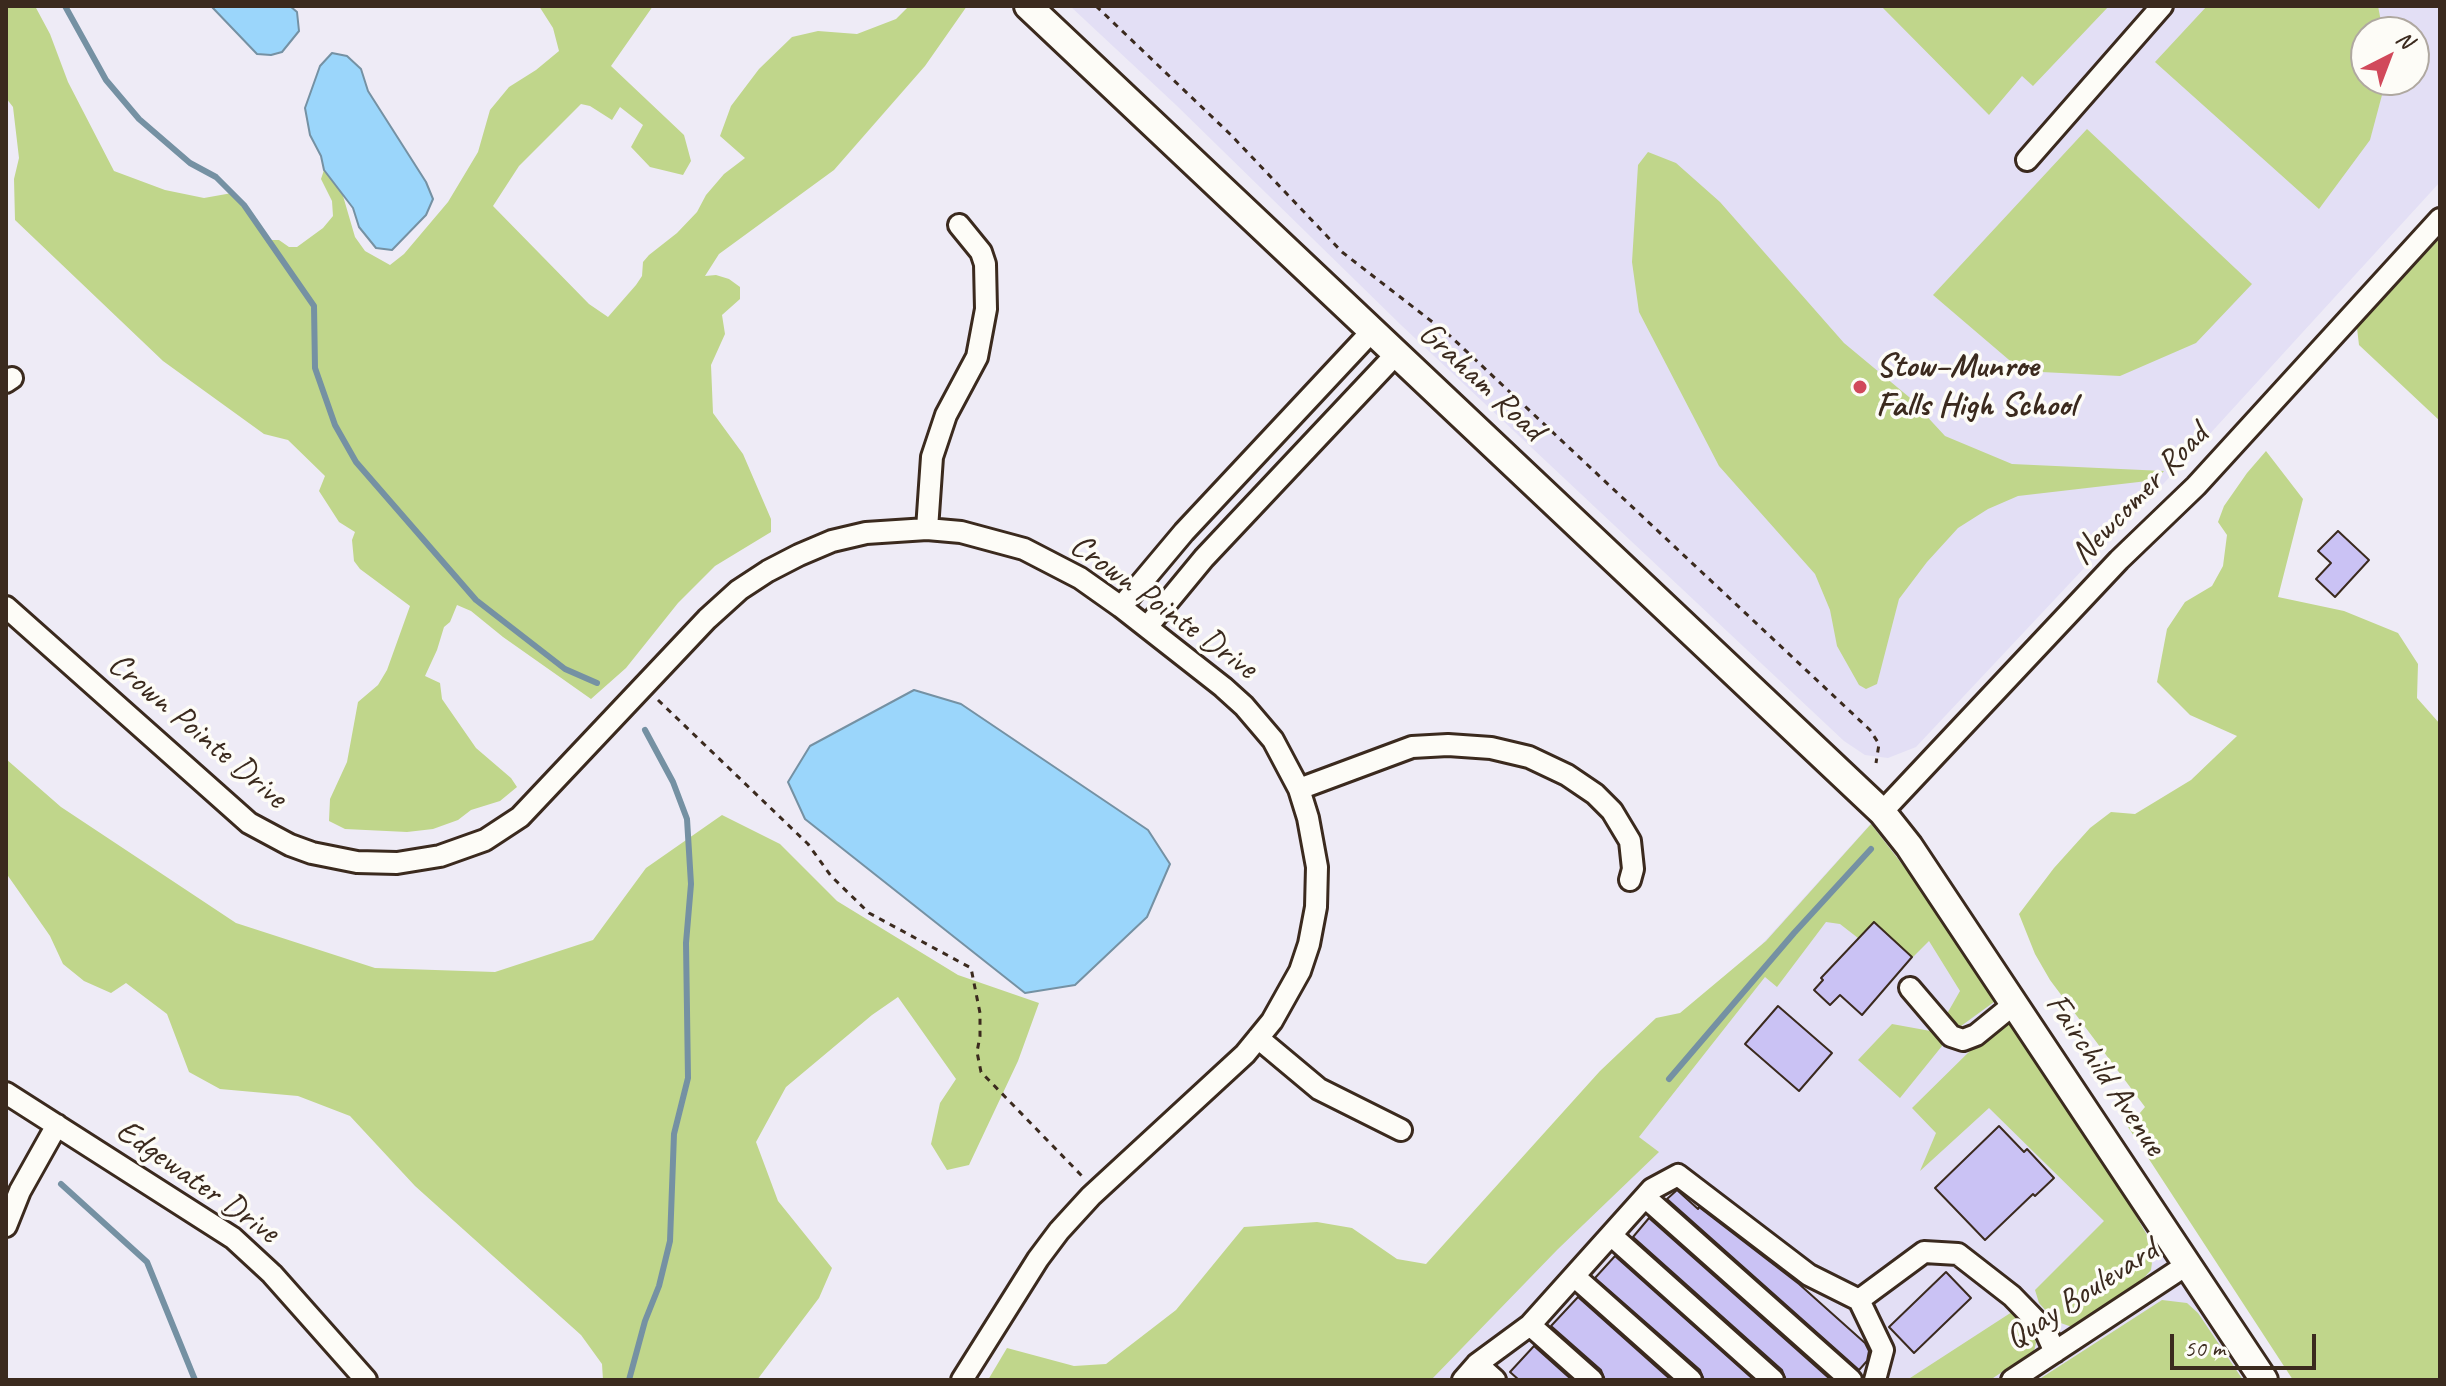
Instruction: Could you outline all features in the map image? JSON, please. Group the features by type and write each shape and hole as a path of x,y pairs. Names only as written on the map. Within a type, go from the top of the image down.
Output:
{"main road":[{"name":"Graham Road","path":"1028,6 1882,812"},
{"name":"Fairchild Avenue","path":"1882,812 1909,846 2264,1380"}],"street":[{"path":"2027,160 2162,6"},
{"name":"Newcomer Road","path":"1882,812 2119,560 2196,486 2440,219"},
{"path":"927,529 932,457 946,415 977,357 986,309 985,264 981,252 959,225"},
{"path":"1121,607 1157,562 1373,330"},
{"path":"1147,627 1233,527 1398,352"},
{"path":"1289,421 1312,443"},
{"path":"1209,505 1233,527"},
{"name":"Crown Pointe Drive","path":"6,607 249,823 270,836 312,853 357,862 397,863 456,851 485,840 520,817 707,619 739,590 768,571 832,541 866,533 927,529 961,532 1000,540 1024,549 1080,578 1223,687 1251,713 1273,740 1299,789 1308,818 1317,867 1314,925 1300,971 1286,1000 1258,1038 1064,1225 1038,1259 962,1380"},
{"path":"1299,789 1412,747 1448,745 1491,748 1529,757 1567,775 1595,794 1612,811 1630,841 1633,869 1630,880"},
{"path":"1910,988 1951,1036 1963,1040 1976,1035 2014,1004"},
{"path":"1258,1038 1319,1089 1401,1130"},
{"name":"Edgewater Drive","path":"6,1093 233,1238 272,1274 366,1380"},
{"path":"6,1226 20,1191 57,1125"},
{"path":"1463,1380 1477,1364 1530,1325 1652,1189 1678,1175 1809,1275 1859,1300 1883,1350 1875,1380"},
{"path":"1645,1197 1851,1380"},
{"path":"1611,1235 1773,1380"},
{"path":"1859,1300 1924,1252 1958,1254 2012,1296 2045,1330 2055,1352"},
{"name":"Quay Boulevard","path":"2012,1380 2188,1264"},
{"path":"1574,1276 1691,1380"},
{"path":"1530,1325 1592,1380"},
{"path":"1477,1364 1495,1380"}],"path":[{"path":"1096,6 1231,135 1342,252 1448,334 1870,730 1879,744 1876,763"},
{"path":"658,700 808,844 831,876 869,913 971,968 980,1013 977,1052 981,1072 1082,1176"}],"shaded area":[{"name":"Stow–Munroe Falls High School","path":"1070,6 2440,6 2440,182 2196,449 1916,747 1888,758 1865,755 1844,741 1401,325"},
{"path":"1875,819 1925,885 2253,1380 1368,1380"}],"green space":[{"path":"6,6 35,6 50,34 68,82 114,171 165,190 204,198 232,193 268,240 279,240 289,247 297,247 323,228 333,216 332,201 321,179 324,170 341,189 355,237 365,251 390,265 404,254 448,202 478,152 490,110 509,87 559,51 553,28 539,6 653,6 611,66 684,135 691,161 683,175 650,167 631,147 643,125 620,107 612,120 581,104 519,166 493,206 589,304 608,317 642,276 643,262 649,255 677,233 697,212 706,195 724,174 745,158 720,136 731,106 759,69 792,37 818,31 857,34 896,19 909,6 967,6 925,66 834,170 719,254 705,276 729,279 740,287 740,299 722,315 725,334 711,365 713,413 743,454 771,519 771,532 715,566 678,603 626,668 591,699 471,611 457,605 450,622 444,627 425,676 440,683 442,699 476,748 517,787 500,801 471,810 458,820 433,829 407,832 345,829 329,821 330,799 347,762 358,702 378,685 387,670 410,606 360,569 354,561 352,540 355,532 339,522 319,491 325,476 288,440 264,434 163,361 15,220 14,179 19,158 13,107 6,98"},
{"path":"1881,6 2109,6 2033,86 2022,76 1989,115"},
{"path":"2207,6 2378,6 2380,16 2350,16 2350,96 2382,96 2370,140 2319,209 2155,62"},
{"path":"2087,129 2252,284 2196,343 2120,376 2022,371 1933,295"},
{"path":"1648,152 1676,163 1720,202 1844,343 1909,397 1945,436 2012,464 2164,471 2156,480 2018,496 1988,509 1958,528 1899,599 1877,684 1866,689 1859,685 1837,646 1830,610 1815,574 1719,466 1639,312 1632,262 1638,165"},
{"path":"2440,238 2440,421 2359,345 2357,328"},
{"path":"2266,451 2303,499 2278,597 2344,611 2398,633 2418,664 2417,698 2440,724 2440,1380 2293,1380 2128,1127 2145,1107 2050,980 2035,954 2019,914 2090,828 2111,812 2135,814 2191,780 2237,736 2190,715 2157,682 2167,629 2185,602 2212,586 2223,566 2227,535 2218,522 2224,506"},
{"path":"6,759 61,807 236,923 375,968 495,972 593,940 646,868 722,815 780,844 837,901 958,975 1039,1003 1018,1061 969,1165 947,1170 931,1144 940,1103 956,1079 898,997 786,1087 756,1142 778,1201 832,1268 819,1298 757,1380 603,1380 602,1364 581,1335 415,1186 350,1116 298,1096 220,1089 189,1072 167,1014 126,983 111,993 84,981 63,964 50,936 6,873"},
{"path":"1871,824 1953,930 1997,996 1994,1002 1961,1026 1954,1025 1948,1012 1960,991 1929,941 1912,958 1874,923 1858,938 1840,924 1826,922 1777,987 1765,977 1639,1137 1659,1152 1558,1249 1431,1380 988,1380 1007,1348 1074,1366 1106,1364 1176,1310 1244,1227 1317,1222 1352,1228 1397,1259 1426,1264 1600,1071 1656,1018 1680,1013 1766,941"},
{"path":"2011,1018 2097,1149 2154,1247 2151,1270 2142,1280 2072,1327 2055,1321 2039,1303 2035,1290 2104,1221 1989,1108 1920,1171 1936,1133 1912,1108 1976,1045"},
{"path":"1892,1024 1936,1032 1942,1046 1900,1098 1858,1060"},
{"path":"2162,1300 2187,1303 2198,1313 2243,1380 2038,1380"},
{"path":"2015,1310 2033,1332 2036,1343 2034,1351 1990,1380 1907,1380"}],"water":[{"path":"211,6 290,6 297,12 299,31 282,52 257,54"},
{"path":"332,53 347,56 361,69 368,91 426,182 433,199 426,215 392,250 376,248 359,227 353,208 324,170 321,156 310,135 305,108 320,66"},
{"path":"914,690 961,704 1148,830 1170,864 1147,917 1075,985 1025,993 805,819 788,782 810,746"}],"building":[{"path":"2338,531 2369,560 2335,597 2316,579 2331,563 2318,551"},
{"path":"1874,922 1912,957 1862,1015 1840,995 1830,1005 1814,990 1823,980 1821,978"},
{"path":"1778,1006 1832,1053 1799,1091 1745,1044"},
{"path":"1999,1126 2024,1152 2027,1149 2054,1178 1985,1240 1935,1188"},
{"path":"1677,1190 1799,1284 1865,1343 1869,1351 1867,1361 1859,1370 1667,1199"},
{"path":"1649,1218 1831,1380 1786,1380 1782,1370 1633,1237"},
{"path":"1615,1256 1754,1380 1704,1380 1700,1370 1595,1278"},
{"path":"1946,1272 1971,1298 1914,1353 1889,1327"},
{"path":"1578,1297 1671,1380 1605,1380 1601,1370 1551,1326"},
{"path":"1534,1346 1572,1380 1519,1380 1510,1372"}],"waterway":[{"path":"65,6 106,80 139,119 190,163 216,177 244,205 314,306 315,368 335,425 356,462 476,600 565,669 597,683"},
{"path":"629,1380 670,1241 674,1134 688,1078 686,943 691,884 687,819 673,782 645,730"},
{"path":"1669,1079 1794,933 1871,849"},
{"path":"61,1184 147,1262 195,1380"}],"place":[{"name":"Stow–Munroe Falls High School","path":"1860,387"}]}
